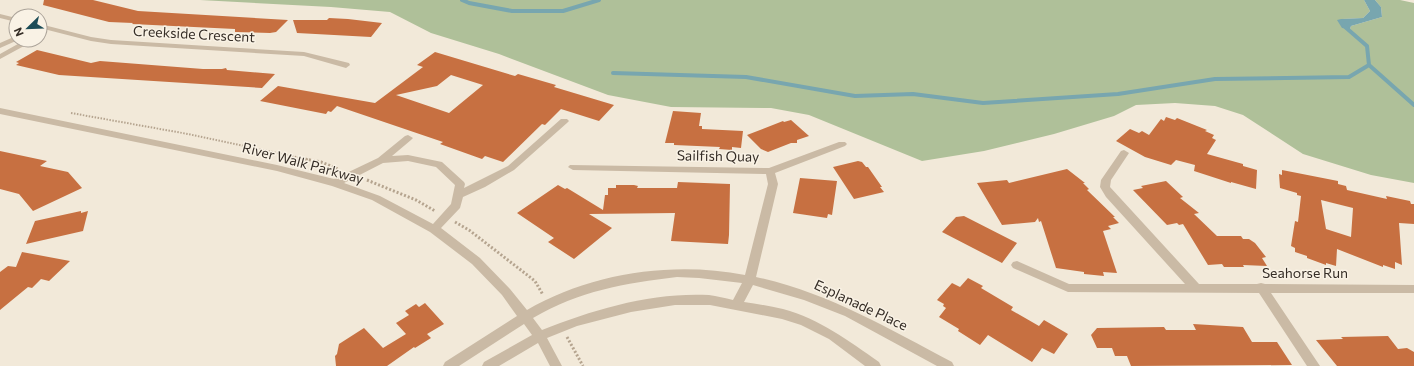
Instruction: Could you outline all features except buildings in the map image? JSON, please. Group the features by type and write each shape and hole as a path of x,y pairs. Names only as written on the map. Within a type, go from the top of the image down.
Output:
{"street":[{"name":"Creekside Crescent","path":"48,30 111,42 304,54 346,64"},
{"path":"0,57 16,48"},
{"name":"River Walk Parkway","path":"0,111 277,168 335,183 376,198 434,229 476,261 506,292 540,336 556,366"},
{"path":"458,195 481,185 511,168 564,121"},
{"path":"335,183 381,160 408,138"},
{"path":"770,171 842,144"},
{"path":"1124,153 1106,180 1105,187 1110,195 1196,288"},
{"path":"381,160 408,158 439,164 460,184 456,205 434,229"},
{"name":"Sailfish Quay","path":"573,167 770,171 772,184 763,229 749,280 737,304"},
{"name":"Seahorse Run","path":"1017,265 1068,288 1261,287 1414,289"},
{"name":"Esplanade Place","path":"449,366 524,317 567,296 631,279 677,273 718,275 749,280 798,292 850,314 948,366"},
{"path":"1261,287 1314,366"},
{"path":"488,366 540,336 575,322 631,306 675,300 710,300 783,314 805,322 832,336 875,366"}],"green space":[{"path":"200,0 1364,0 1370,11 1363,18 1342,19 1350,29 1351,26 1382,17 1381,7 1375,0 1400,0 1414,3 1414,183 1371,175 1303,154 1243,115 1215,106 1175,103 1136,105 1114,116 1054,134 984,151 922,161 809,115 771,108 671,107 608,95 499,54 431,33 390,12 331,7"}],"water":[{"path":"1364,0 1375,0 1381,7 1382,17 1351,26 1350,29 1342,28 1337,20 1363,18 1370,11"}],"waterway":[{"path":"462,0 469,3 512,11 563,11 599,0"},
{"path":"1345,25 1344,26 1367,46 1369,65"},
{"path":"613,73 746,77 855,96 913,94 983,103 1118,94 1215,79 1349,77 1369,65"},
{"path":"1369,65 1414,105"}]}
